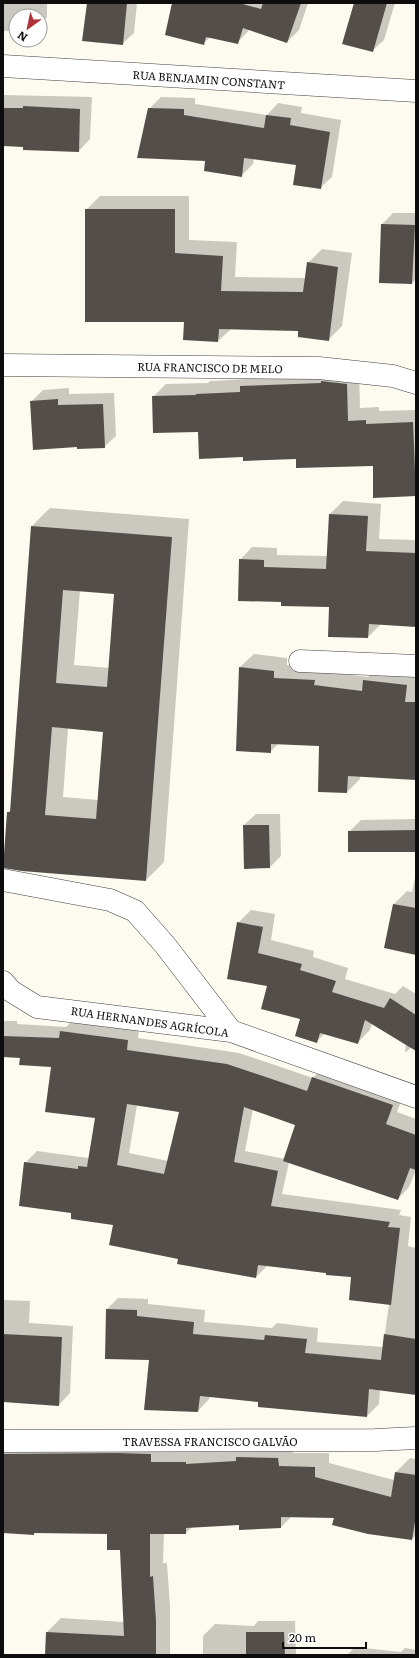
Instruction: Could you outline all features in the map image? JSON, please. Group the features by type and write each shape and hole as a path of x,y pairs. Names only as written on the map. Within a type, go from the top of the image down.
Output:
{"street":[{"name":"RUA BENJAMIN CONSTANT","path":"3,66 416,91"},
{"name":"RUA FRANCISCO DE MELO","path":"3,365 319,368 393,376 416,383"},
{"path":"300,661 416,666"},
{"path":"3,880 110,900 135,911 165,945 231,1031"},
{"name":"RUA HERNANDES AGRÍCOLA","path":"3,982 10,991 37,1007 231,1031 416,1097"},
{"name":"TRAVESSA FRANCISCO GALVÃO","path":"3,1441 367,1440 416,1438"}],"building":[{"path":"87,3 127,3 123,45 82,41"},
{"path":"172,3 239,3 261,9 263,3 301,3 287,43 243,28 238,44 206,37 204,45 165,35"},
{"path":"354,3 387,3 373,52 342,44"},
{"path":"23,106 80,109 79,152 23,150 23,147 3,146 3,108 23,108"},
{"path":"148,108 184,109 184,115 264,128 266,115 291,118 290,125 330,132 321,189 293,185 296,165 244,158 242,177 204,171 205,161 137,158"},
{"path":"85,209 175,209 175,253 223,256 221,291 303,292 307,262 338,267 329,341 298,337 298,331 219,329 218,342 183,340 184,322 85,322"},
{"path":"381,224 415,225 412,284 379,283"},
{"path":"321,381 347,384 348,421 366,420 366,424 413,422 416,496 373,498 373,466 296,468 296,459 243,461 243,457 199,459 198,432 153,433 152,396 240,392 240,386 321,383"},
{"path":"58,399 58,405 103,404 105,448 77,449 77,447 33,450 30,401"},
{"path":"329,514 368,516 366,551 416,553 416,627 369,624 368,638 328,637 329,607 281,606 281,602 238,601 239,559 264,560 264,567 326,569"},
{"path":"31,526 172,537 146,881 22,871 3,868 7,812 10,812","holes":["63,590 114,594 107,687 56,683","52,727 103,732 96,819 45,815"]},
{"path":"239,667 274,671 274,678 315,680 314,685 362,691 363,680 407,685 405,702 416,702 416,780 348,776 347,793 318,792 319,746 271,744 271,753 236,751"},
{"path":"243,825 269,825 270,868 244,869"},
{"path":"416,830 416,852 348,852 348,831"},
{"path":"393,904 416,908 416,955 384,948"},
{"path":"237,922 263,927 258,953 302,964 300,970 336,981 332,992 384,1008 390,998 416,1015 416,1051 365,1020 358,1044 320,1033 317,1043 295,1036 300,1019 261,1009 267,986 227,979"},
{"path":"60,1031 128,1040 127,1050 227,1064 307,1091 312,1077 393,1105 386,1124 416,1135 416,1170 410,1168 398,1200 283,1161 295,1125 244,1107 234,1162 278,1171 271,1206 390,1222 388,1227 400,1228 391,1305 349,1300 351,1277 326,1275 326,1273 258,1265 256,1278 177,1264 178,1259 109,1245 113,1225 71,1219 71,1213 19,1206 24,1162 78,1169 78,1166 87,1167 95,1118 45,1112 51,1067 19,1065 20,1058 3,1057 3,1036 59,1038","holes":["127,1104 179,1112 164,1174 117,1165"]},
{"path":"106,1309 137,1310 137,1316 194,1322 193,1334 264,1340 265,1335 307,1339 305,1353 381,1360 384,1334 416,1339 416,1395 369,1389 367,1417 258,1407 258,1402 200,1396 198,1412 144,1410 149,1360 105,1359"},
{"path":"3,1334 62,1337 59,1406 3,1402"},
{"path":"3,1454 151,1454 151,1462 186,1462 186,1464 236,1461 236,1457 278,1458 279,1466 315,1467 315,1477 391,1497 395,1472 416,1475 416,1516 412,1540 368,1534 332,1525 334,1518 281,1517 281,1528 239,1530 239,1525 186,1528 186,1534 150,1534 150,1577 153,1576 156,1621 156,1655 45,1655 46,1632 124,1636 120,1550 107,1550 107,1534 34,1533 34,1535 3,1533"},
{"path":"246,1632 284,1632 285,1655 246,1655"}]}
